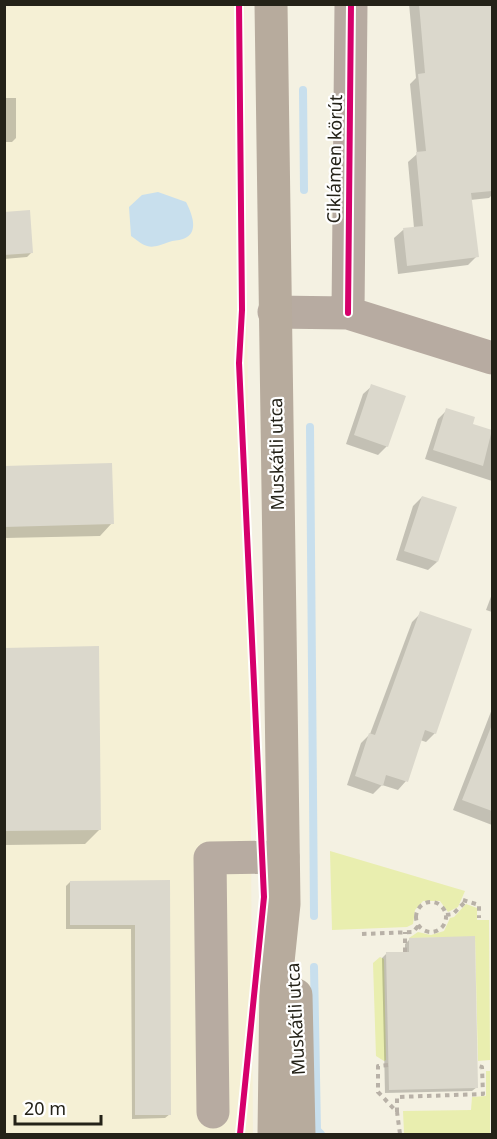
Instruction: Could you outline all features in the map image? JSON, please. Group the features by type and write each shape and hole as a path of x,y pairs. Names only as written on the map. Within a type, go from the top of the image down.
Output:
{"main road":[{"name":"Muskátli utca","path":"271,4 284,904 295,987 299,1134"},
{"name":"Muskátli utca","path":"274,1134 276,981 284,904"}],"street":[{"name":"Ciklámen körút","path":"348,314 351,4"},
{"path":"274,312 348,314 492,358"},
{"path":"213,1112 210,858 283,857"}],"path":[{"path":"446,915 453,914 464,900 479,905 479,918"},
{"path":"363,934 413,932 419,925 418,911 429,902 439,904 446,915 445,925 437,931 427,932 419,925"},
{"path":"405,932 405,952"},
{"path":"388,1065 378,1066 378,1092 397,1112"},
{"path":"400,1134 397,1097 483,1094 482,1066 478,1066"}],"shaded area":[{"path":"5,5 245,5 253,1134 5,1134"}],"green space":[{"path":"330,851 465,891 458,907 448,912 440,901 423,901 415,910 413,924 407,927 332,930"},
{"path":"466,904 477,908 477,920 489,920 490,1060 478,1061 475,937 409,938 418,932 431,935 444,931 450,918 454,917"},
{"path":"380,957 384,959 386,1060 384,1061 376,1056 373,963"},
{"path":"486,1071 490,1071 490,1134 404,1133 403,1111 471,1110 472,1097 486,1096"}],"water":[{"path":"158,192 186,202 192,217 193,228 183,239 149,246 131,236 129,207 142,195"}],"building":[{"path":"419,4 492,4 492,191 471,193 479,257 407,266 403,228 423,226 416,152 426,151 418,74 425,73"},
{"path":"30,210 33,253 4,255 4,212"},
{"path":"371,384 406,396 388,447 354,435"},
{"path":"446,408 475,417 473,424 492,430 483,466 433,450"},
{"path":"112,463 114,524 4,527 4,466"},
{"path":"422,496 457,507 438,562 404,551"},
{"path":"420,611 472,629 436,734 425,730 408,782 386,775 383,786 355,776 369,733 375,735"},
{"path":"99,646 101,830 4,831 4,648"},
{"path":"492,727 492,811 462,800"},
{"path":"170,880 171,1115 135,1115 135,925 70,925 70,881"},
{"path":"475,936 478,1088 389,1090 386,952 409,952 409,938"}],"waterway":[{"path":"303,90 304,190"},
{"path":"310,427 314,916"},
{"path":"314,967 317,1130 321,1134"}],"cycle path":[{"path":"239,4 242,310 239,363 264,897 240,1134"},
{"path":"348,313 351,4"}]}
